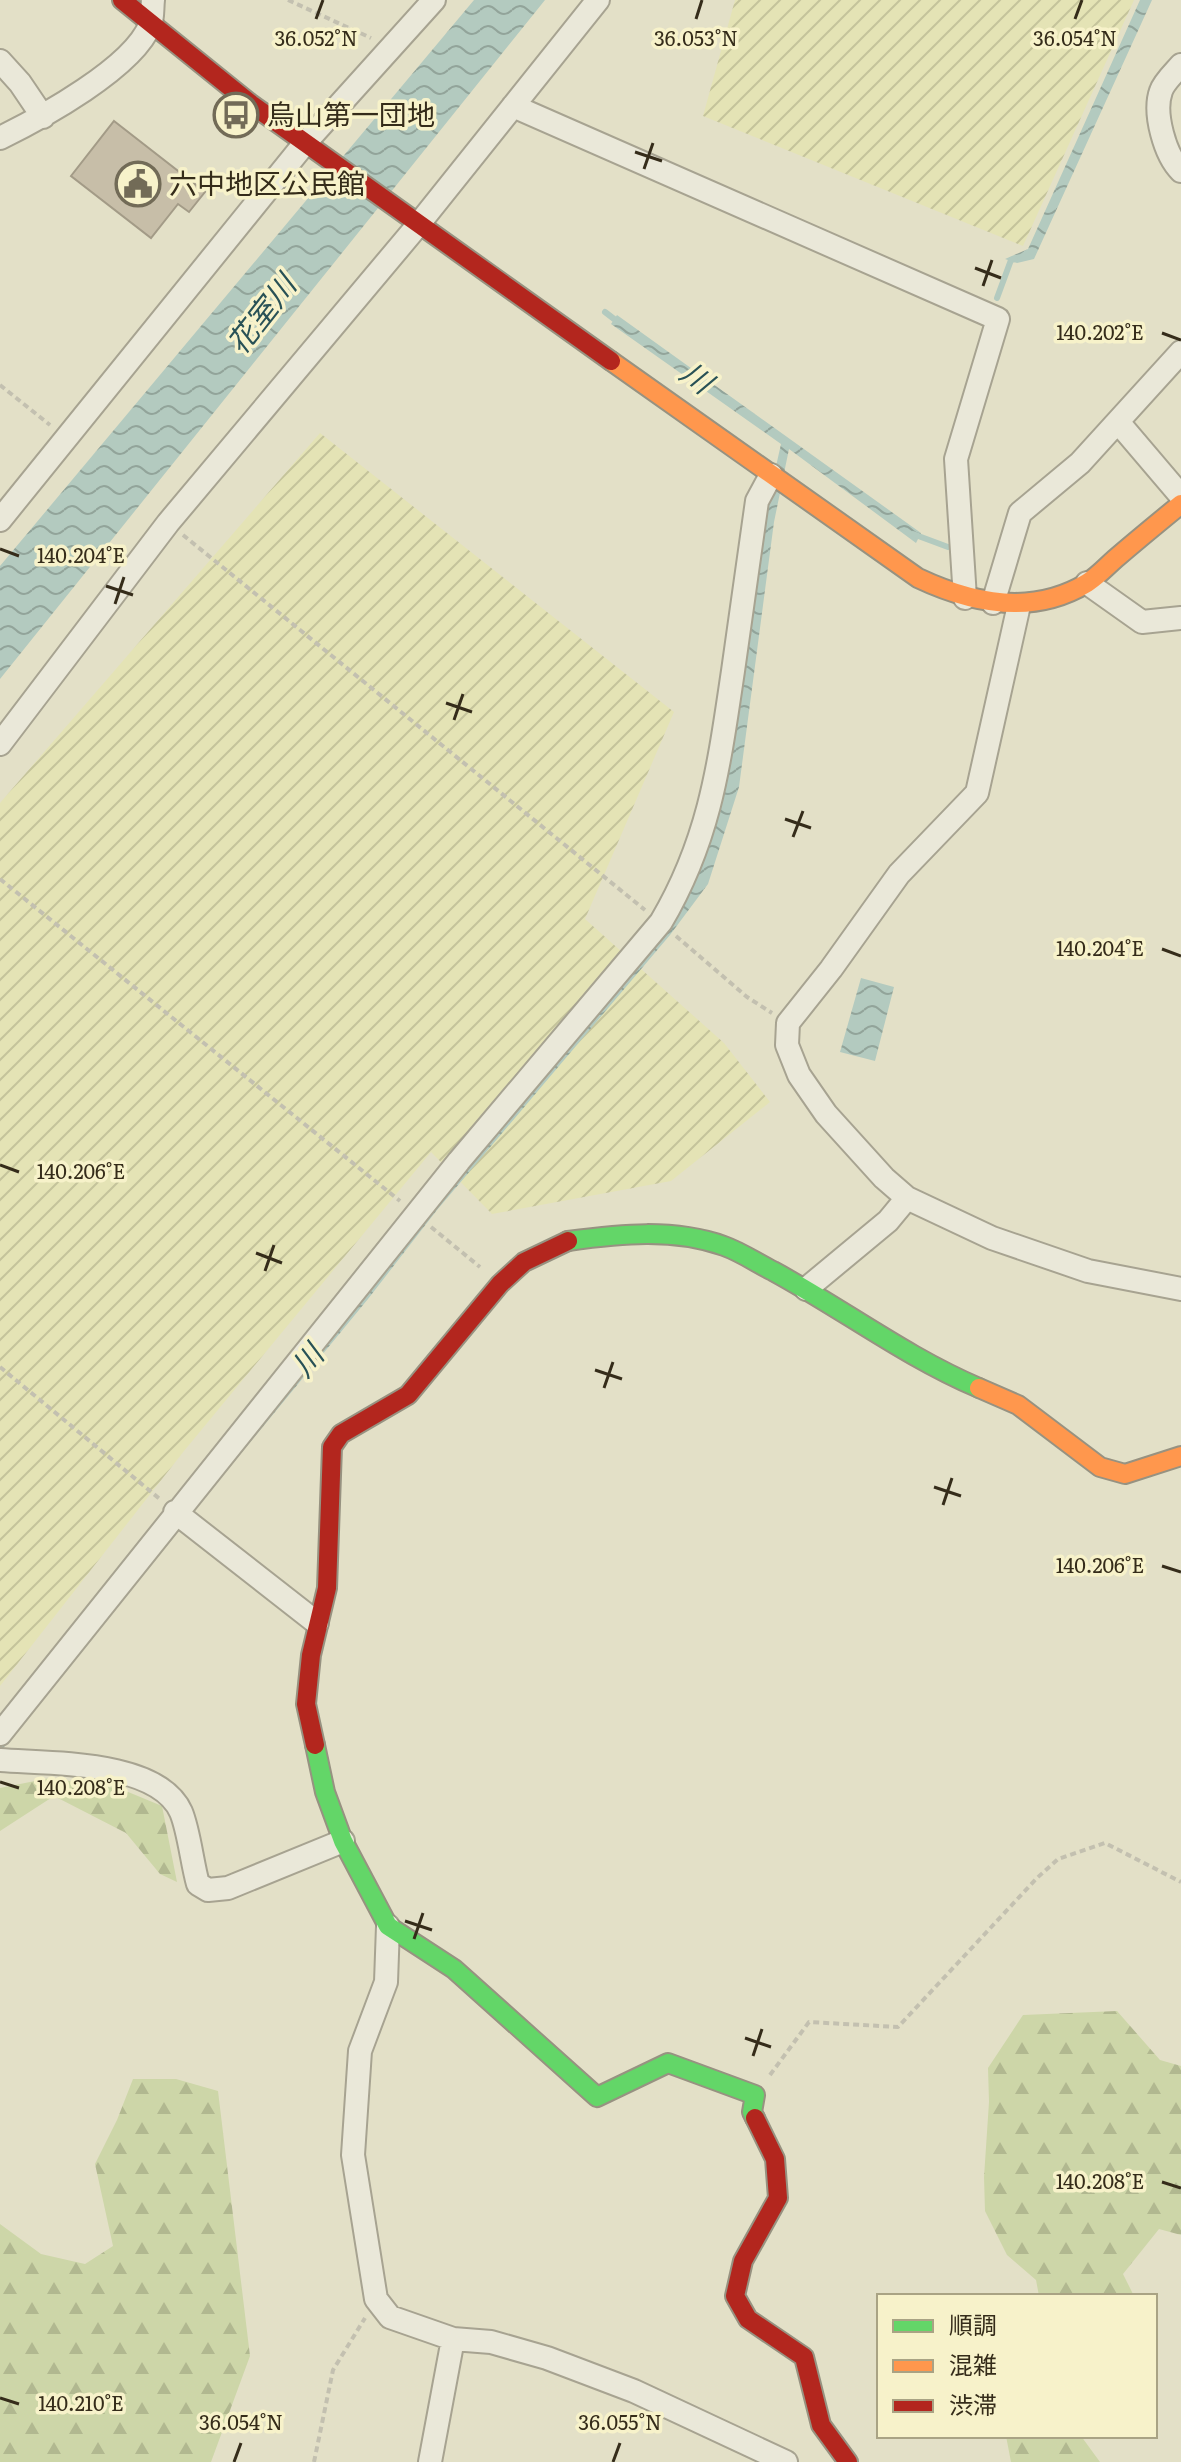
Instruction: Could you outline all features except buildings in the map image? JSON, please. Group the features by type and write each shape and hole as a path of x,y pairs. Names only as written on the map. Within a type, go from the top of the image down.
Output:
{"street":[{"path":"122,0 150,25 310,147 414,222 918,578 942,591 993,603 1019,605 1052,600 1087,583 1181,504"},
{"path":"0,138 43,117 132,52 150,25 153,0"},
{"path":"0,520 65,436 434,0"},
{"path":"0,744 168,523 598,0"},
{"path":"0,61 20,83 43,117"},
{"path":"1181,65 1161,90 1160,129 1181,171"},
{"path":"513,106 998,319 956,459 965,598"},
{"path":"993,603 1020,513 1080,463 1181,352"},
{"path":"1118,422 1181,496"},
{"path":"0,1734 416,1214 661,922 681,889 708,815 719,765 757,501 771,475"},
{"path":"1087,583 1142,622 1181,618"},
{"path":"1019,605 977,793 899,874 788,1023 787,1045 799,1075 826,1114 884,1178 907,1198 992,1238 1088,1271 1181,1289"},
{"path":"806,1289 888,1221 907,1198"},
{"path":"848,2462 821,2425 804,2357 748,2319 735,2296 743,2261 778,2198 775,2159 752,2112 755,2095 668,2063 597,2097 454,1969 388,1926 343,1841 325,1792 306,1704 311,1655 327,1588 332,1447 341,1434 408,1395 500,1284 524,1262 564,1242 631,1233 675,1235 725,1246 806,1289 936,1370 1018,1405 1100,1467 1125,1474 1181,1456"},
{"path":"175,1512 317,1623"},
{"path":"0,1760 104,1767 157,1783 181,1811 198,1884 208,1890 241,1884 343,1841"},
{"path":"388,1926 386,1982 360,2051 353,2155 376,2299 390,2317 453,2339 491,2342 547,2358 634,2391 786,2462"},
{"path":"430,2462 453,2339"}],"path":[{"path":"288,0 392,47"},
{"path":"0,385 65,436"},
{"path":"168,523 661,922 747,997 788,1023"},
{"path":"0,879 500,1284"},
{"path":"0,1367 175,1512"},
{"path":"755,2095 809,2022 898,2027 1058,1859 1105,1843 1181,1882"},
{"path":"314,2462 333,2370 376,2299"}],"green space":[{"path":"735,0 1134,0 1023,246 703,116"},
{"path":"320,433 674,712 585,919 724,1043 770,1102 671,1181 492,1214 431,1152 184,1451 0,1686 0,803"},
{"path":"50,1778 121,1789 162,1806 177,1882 160,1874 126,1833 54,1796 0,1831 0,1788"},
{"path":"1117,2011 1160,2060 1181,2066 1181,2235 1159,2229 1123,2274 1133,2294 1039,2294 1036,2280 1007,2255 985,2211 988,2068 1023,2015"},
{"path":"133,2079 176,2079 218,2091 250,2356 211,2462 0,2462 0,2224 41,2254 85,2264 113,2246 95,2164"},
{"path":"1006,2438 1082,2438 1100,2462 1011,2462"}],"water":[{"name":"花室川","path":"474,0 545,0 0,679 0,566"},
{"path":"1140,0 1152,0 1034,259 1017,263 1005,259 1028,249"},
{"path":"617,315 921,533 916,543 789,449 774,522 739,787 708,884 670,935 437,1210 0,1752 0,1738 674,911 697,877 727,782 764,520 781,444 611,324"},
{"path":"861,978 894,987 875,1061 840,1052"}],"waterway":[{"path":"997,298 1011,260 1015,259"},
{"name":"川","path":"605,312 618,322"},
{"path":"913,534 948,547"}],"traffic: fast":[{"path":"568,1241 666,1235 724,1246 799,1286 926,1362 979,1388"},
{"path":"315,1745 325,1792 343,1841 388,1926 454,1969 597,2097 668,2063 755,2095 752,2112 755,2118"}],"traffic: slow":[{"path":"611,361 918,578 981,600 1003,603 1046,600 1087,583 1181,504"},
{"path":"979,1388 1018,1405 1100,1467 1125,1474 1181,1456"}],"traffic: jam":[{"path":"122,0 251,104 611,361"},
{"path":"315,1745 306,1704 311,1655 327,1588 332,1447 341,1434 408,1395 500,1284 524,1262 568,1241"},
{"path":"755,2118 775,2159 778,2198 743,2261 735,2296 748,2319 804,2357 821,2425 848,2462"}],"place":[{"name":"烏山第一団地","path":"236,115"},
{"name":"六中地区公民館","path":"138,184"}]}
